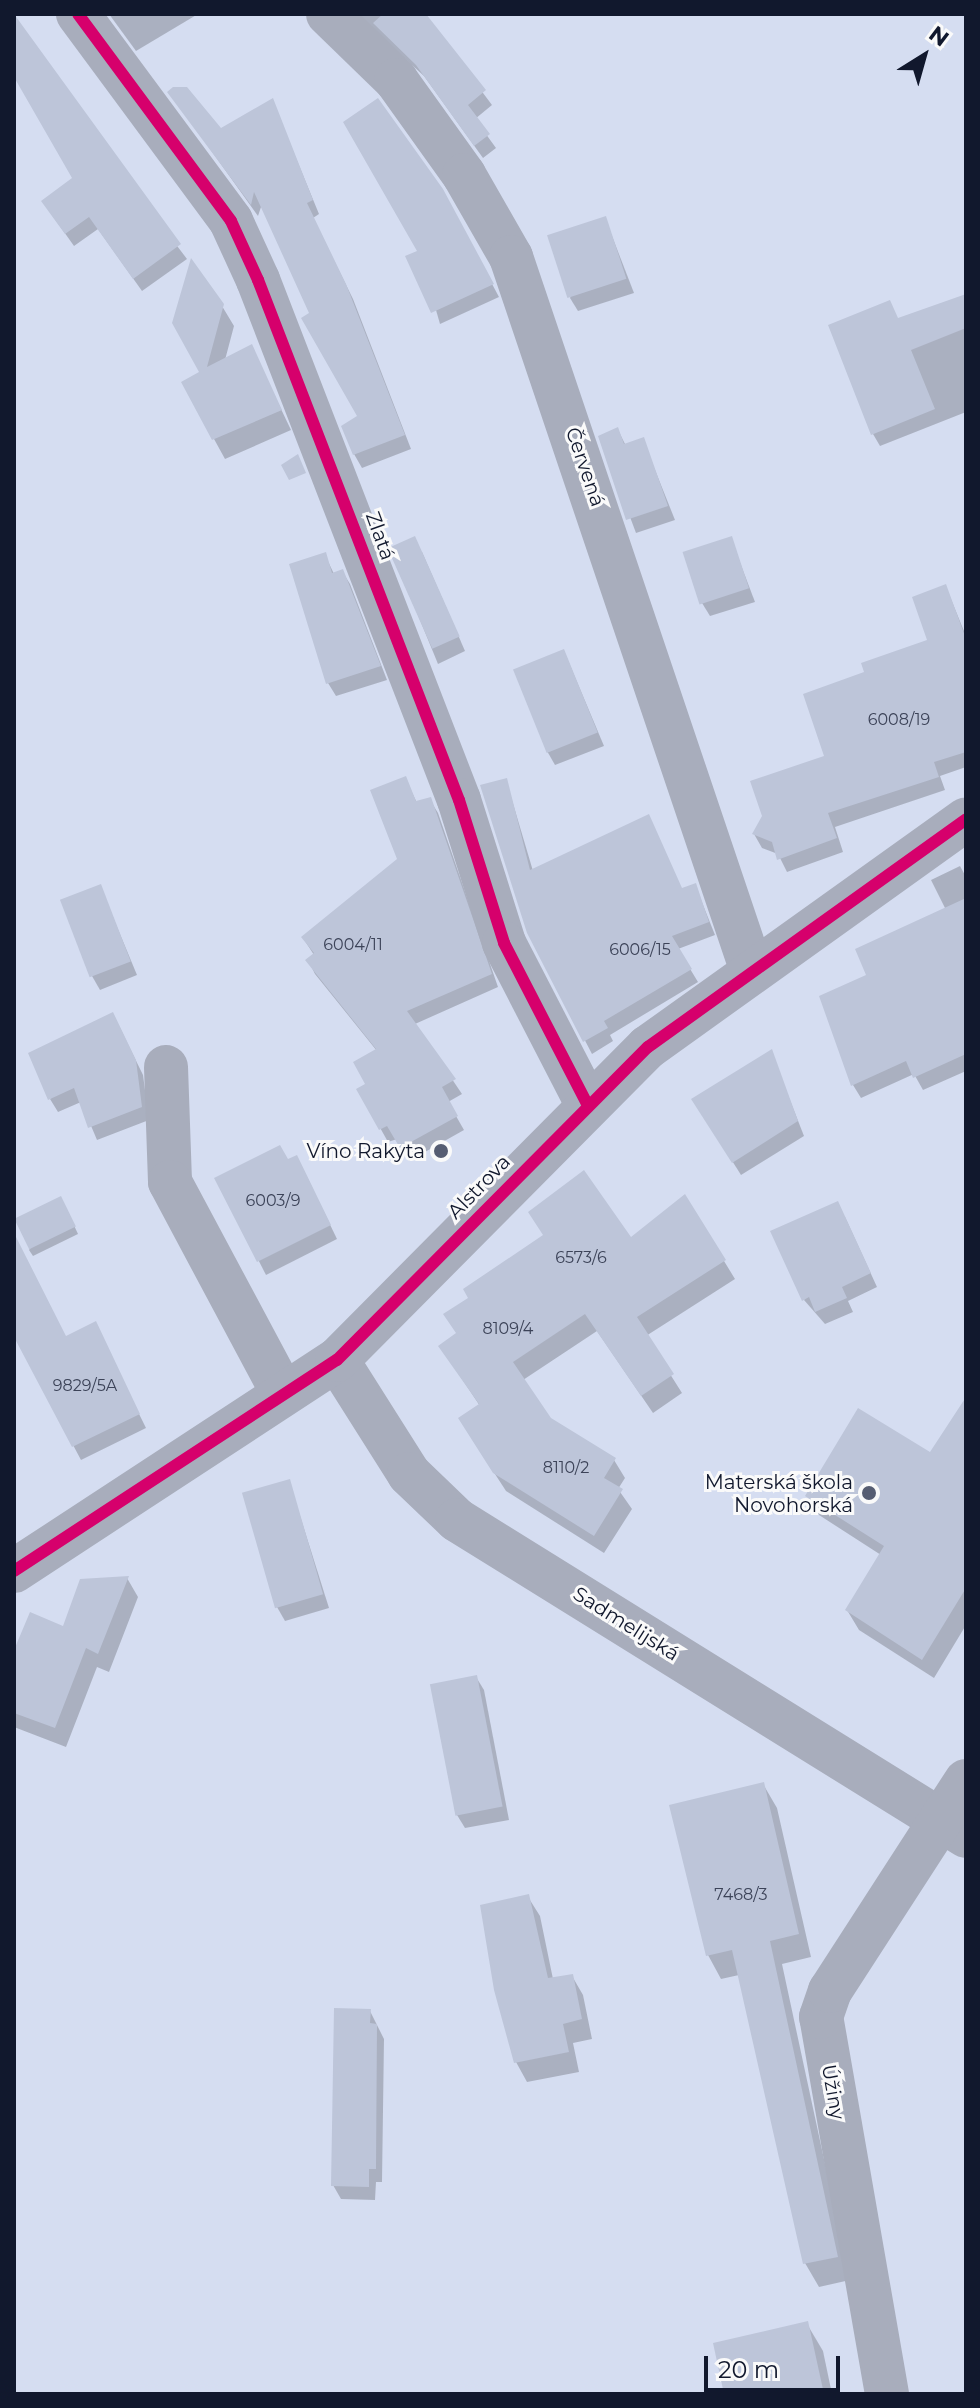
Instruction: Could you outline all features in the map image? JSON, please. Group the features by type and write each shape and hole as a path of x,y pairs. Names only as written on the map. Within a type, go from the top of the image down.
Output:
{"street":[{"name":"Zlatá","path":"78,14 231,221 328,453 459,800 504,943 587,1104"},
{"name":"Červená","path":"328,14 396,80 464,175 511,257 751,968"},
{"name":"Alstrova","path":"14,1571 337,1360 587,1104 648,1047 751,968 966,819"},
{"path":"166,1067 170,1182 283,1394"},
{"name":"Sadmelijská","path":"337,1360 409,1474 457,1520 954,1828"},
{"name":"Úžiny","path":"887,2394 821,2017 830,1991 954,1828 966,1781"}],"building":[{"path":"14,14 181,244 133,279 89,217 65,234 41,201 72,178 14,77"},
{"path":"383,14 426,14 486,90 468,105 490,134 474,146 416,65 373,23"},
{"path":"173,87 187,87 221,128 273,98 313,200 307,203 346,284 405,435 353,455 341,426 357,416 301,318 309,313 254,192 251,205 167,92"},
{"path":"378,98 443,189 494,284 431,313 405,256 417,251 343,122"},
{"path":"606,216 626,279 567,298 547,235"},
{"path":"191,258 224,304 207,367 252,344 282,410 212,440 181,382 199,372 172,323"},
{"path":"966,294 966,328 911,350 935,409 871,435 828,325 890,300 898,318"},
{"path":"618,427 624,444 644,437 668,506 626,520 598,436"},
{"path":"298,454 306,473 289,480 281,465"},
{"path":"415,536 460,636 432,649 388,548"},
{"path":"732,536 749,588 700,604 683,552"},
{"path":"326,552 332,573 343,569 381,666 326,684 289,564"},
{"path":"946,584 966,639 966,752 934,762 939,777 828,813 837,838 777,860 772,842 752,834 762,816 750,781 824,756 803,694 864,672 861,663 927,640 912,597"},
{"path":"564,649 598,732 547,753 513,670"},
{"path":"406,776 416,801 431,797 492,974 407,1011 456,1079 442,1087 458,1116 400,1148 387,1126 379,1130 356,1089 365,1084 353,1062 376,1049 305,960 314,953 301,937 397,859 370,790"},
{"path":"507,778 530,870 649,814 682,888 696,883 709,922 672,936 692,969 604,1021 608,1028 583,1042 527,933 480,785"},
{"path":"101,884 131,961 90,977 60,900"},
{"path":"966,898 966,1054 913,1078 906,1061 851,1086 819,996 866,975 855,949"},
{"path":"113,1012 136,1060 142,1107 88,1128 74,1088 48,1100 28,1053"},
{"path":"772,1049 798,1121 732,1163 691,1099"},
{"path":"280,1145 288,1159 297,1155 331,1225 257,1262 214,1178"},
{"path":"584,1170 631,1237 685,1194 726,1260 637,1317 674,1374 641,1396 585,1314 513,1362 551,1418 616,1458 604,1478 623,1489 594,1536 493,1473 458,1418 479,1404 438,1346 456,1333 443,1314 468,1298 463,1289 543,1235 528,1212"},
{"path":"61,1196 76,1227 29,1249 14,1219"},
{"path":"838,1201 871,1273 842,1287 847,1298 815,1312 809,1297 802,1301 770,1231"},
{"path":"14,1233 66,1336 96,1321 140,1414 72,1447 14,1337"},
{"path":"966,1397 966,1588 922,1660 845,1610 884,1546 805,1496 858,1408 930,1452"},
{"path":"290,1479 323,1594 275,1608 242,1493"},
{"path":"129,1576 98,1654 86,1648 55,1728 14,1713 14,1650 30,1612 63,1626 80,1579"},
{"path":"477,1675 503,1807 455,1816 430,1684"},
{"path":"764,1782 799,1934 770,1941 838,2257 803,2264 732,1950 706,1956 669,1805"},
{"path":"529,1894 548,1978 573,1974 582,2019 563,2024 569,2052 514,2063 494,1990 480,1905"},
{"path":"334,2008 371,2009 370,2023 377,2024 376,2169 369,2169 369,2187 331,2186"},
{"path":"808,2321 824,2394 724,2394 713,2343"}],"cycle path":[{"path":"78,14 231,221 258,280 459,800 504,943 587,1104"},
{"path":"14,1571 337,1360 648,1047 966,819"}],"place":[{"name":"Víno Rakyta","path":"441,1151"},
{"name":"Materská škola Novohorská","path":"869,1493"}]}
